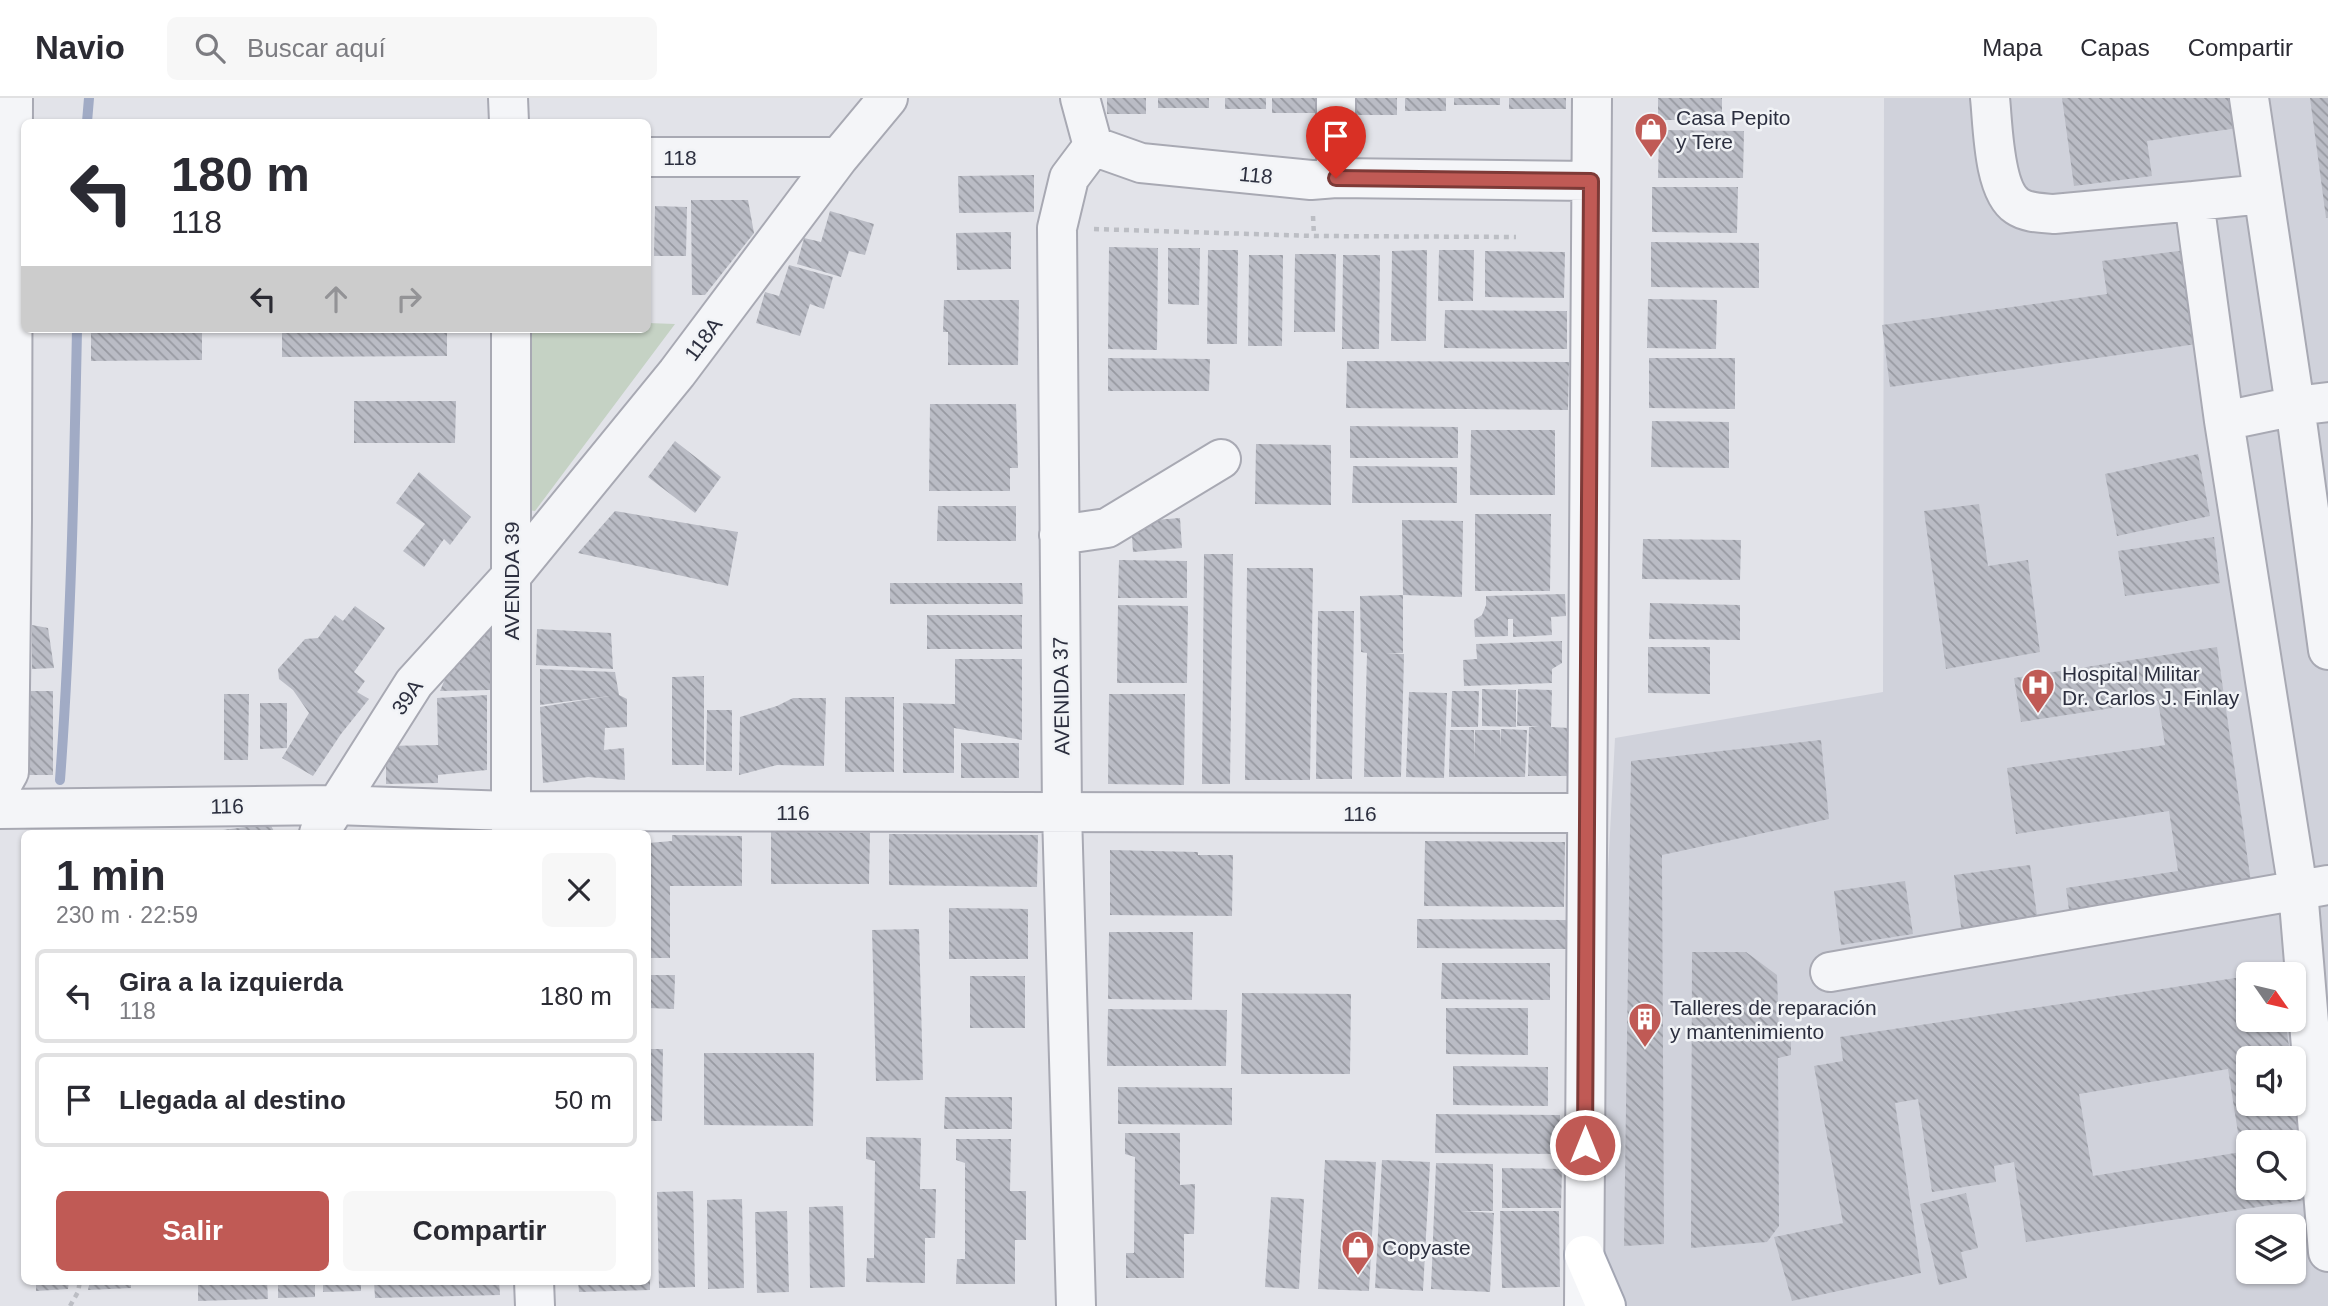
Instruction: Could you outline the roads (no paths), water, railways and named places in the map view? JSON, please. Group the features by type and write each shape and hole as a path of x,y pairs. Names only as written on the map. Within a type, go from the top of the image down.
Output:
{"main road":[{"path":"1584,1255 1606,1306"}],"street":[{"path":"0,788 9,772 6,518 13,98"},
{"path":"508,98 509,119"},
{"name":"118A","path":"512,575 677,373 839,158 888,98"},
{"path":"1080,98 1093,146"},
{"path":"1336,98 1336,178"},
{"path":"1584,1306 1592,98"},
{"path":"1990,98 2000,178 2009,198 2017,206 2034,212 2054,214 2263,194"},
{"path":"2249,98 2263,194 2312,404 2328,650"},
{"name":"118","path":"1093,146 1141,163 1311,180 1591,181"},
{"name":"AVENIDA 37","path":"1076,1306 1062,813 1057,228 1069,178 1093,146"},
{"name":"118","path":"651,158 839,158"},
{"path":"2194,201 2224,421 2313,888 2328,1252"},
{"name":"AVENIDA 39","path":"510,822 511,333"},
{"path":"2224,421 2312,404"},
{"path":"1059,535 1107,528 1221,459"},
{"name":"39A","path":"327,819 415,683 512,575"},
{"name":"116","path":"0,809 510,822 1062,813 1587,813"},
{"path":"1830,972 2313,888"},
{"path":"534,1285 535,1306"}],"waterway":[{"path":"87,119 89,98"},
{"path":"60,780 69,611 77,333"}],"place":[{"name":"Casa Pepito y Tere","path":"1651,159"},
{"name":"Hospital Militar Dr. Carlos J. Finlay","path":"2038,715"},
{"name":"Talleres de reparación y mantenimiento","path":"1645,1049"},
{"name":"Copyaste","path":"1358,1277"}]}
